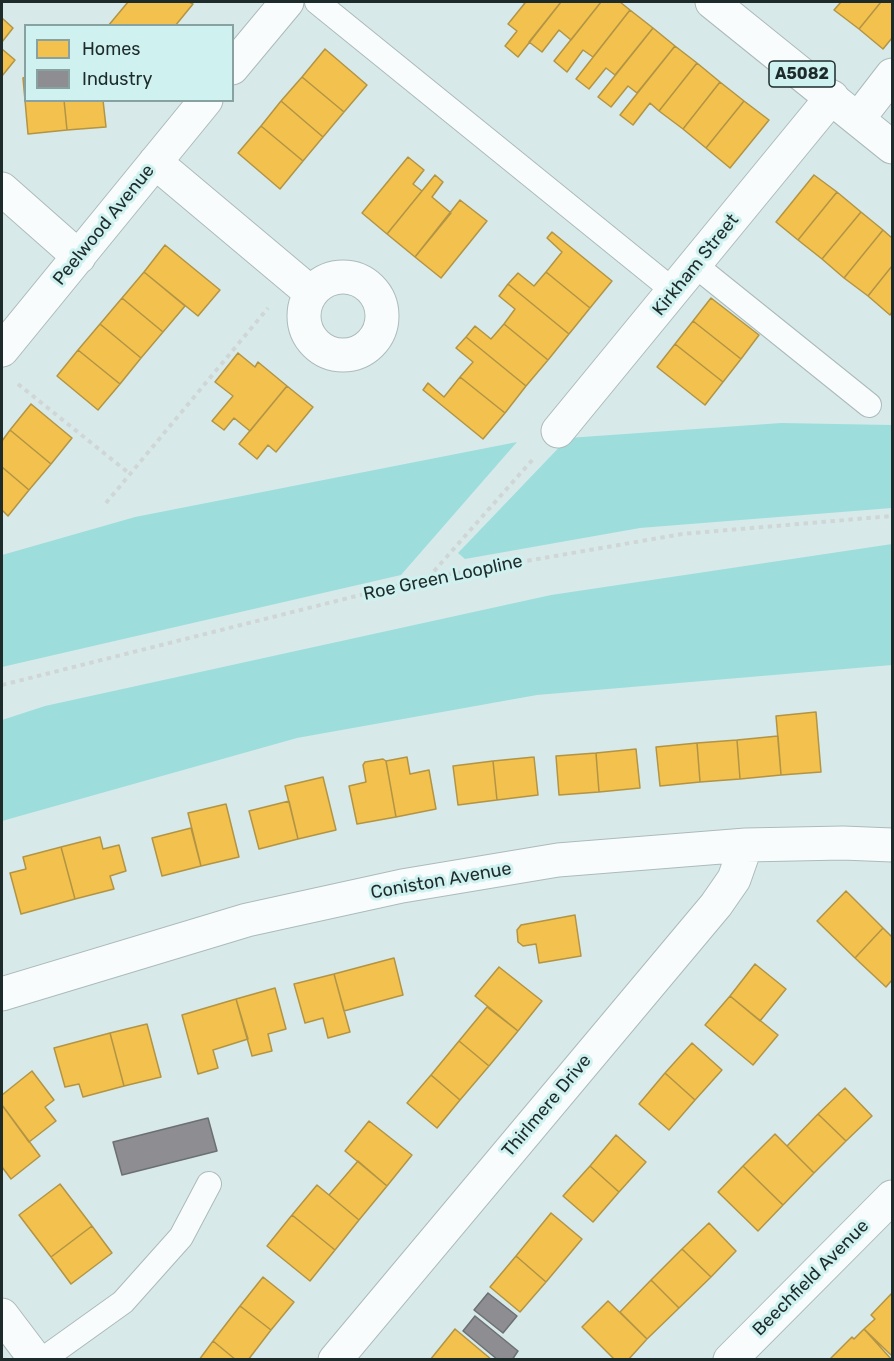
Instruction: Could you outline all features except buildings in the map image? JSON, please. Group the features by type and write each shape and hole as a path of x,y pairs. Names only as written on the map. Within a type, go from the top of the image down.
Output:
{"street":[{"path":"234,66 287,2"},
{"name":"A5082","path":"712,2 892,147"},
{"path":"858,118 892,75"},
{"name":"Kirkham Street","path":"558,431 675,292 832,97"},
{"name":"Peelwood Avenue","path":"6,363 79,257 204,102"},
{"path":"155,162 302,285"},
{"path":"2,189 79,257"},
{"name":"Coniston Avenue","path":"2,994 247,920 402,886 558,860 746,845 843,843 892,845"},
{"name":"Thirlmere Drive","path":"335,1359 716,905 735,879 746,845"},
{"name":"Beechfield Avenue","path":"730,1359 892,1197"},
{"path":"2,1316 36,1359"}],"lane":[{"path":"316,2 675,292"},
{"path":"696,266 869,405"},
{"path":"42,1359 123,1302 181,1237 209,1184"}],"path":[{"path":"106,503 302,285"},
{"path":"6,363 130,474"},
{"path":"428,578 558,431"},
{"name":"Roe Green Loopline","path":"2,685 428,578 682,534 892,516"}],"shaded area":[{"path":"781,423 892,425 892,508 640,528 465,559 458,553 568,438"},
{"path":"517,442 401,575 2,667 2,555 135,517"},
{"path":"892,544 892,665 537,695 297,738 2,821 2,720 45,706 551,595"}]}
